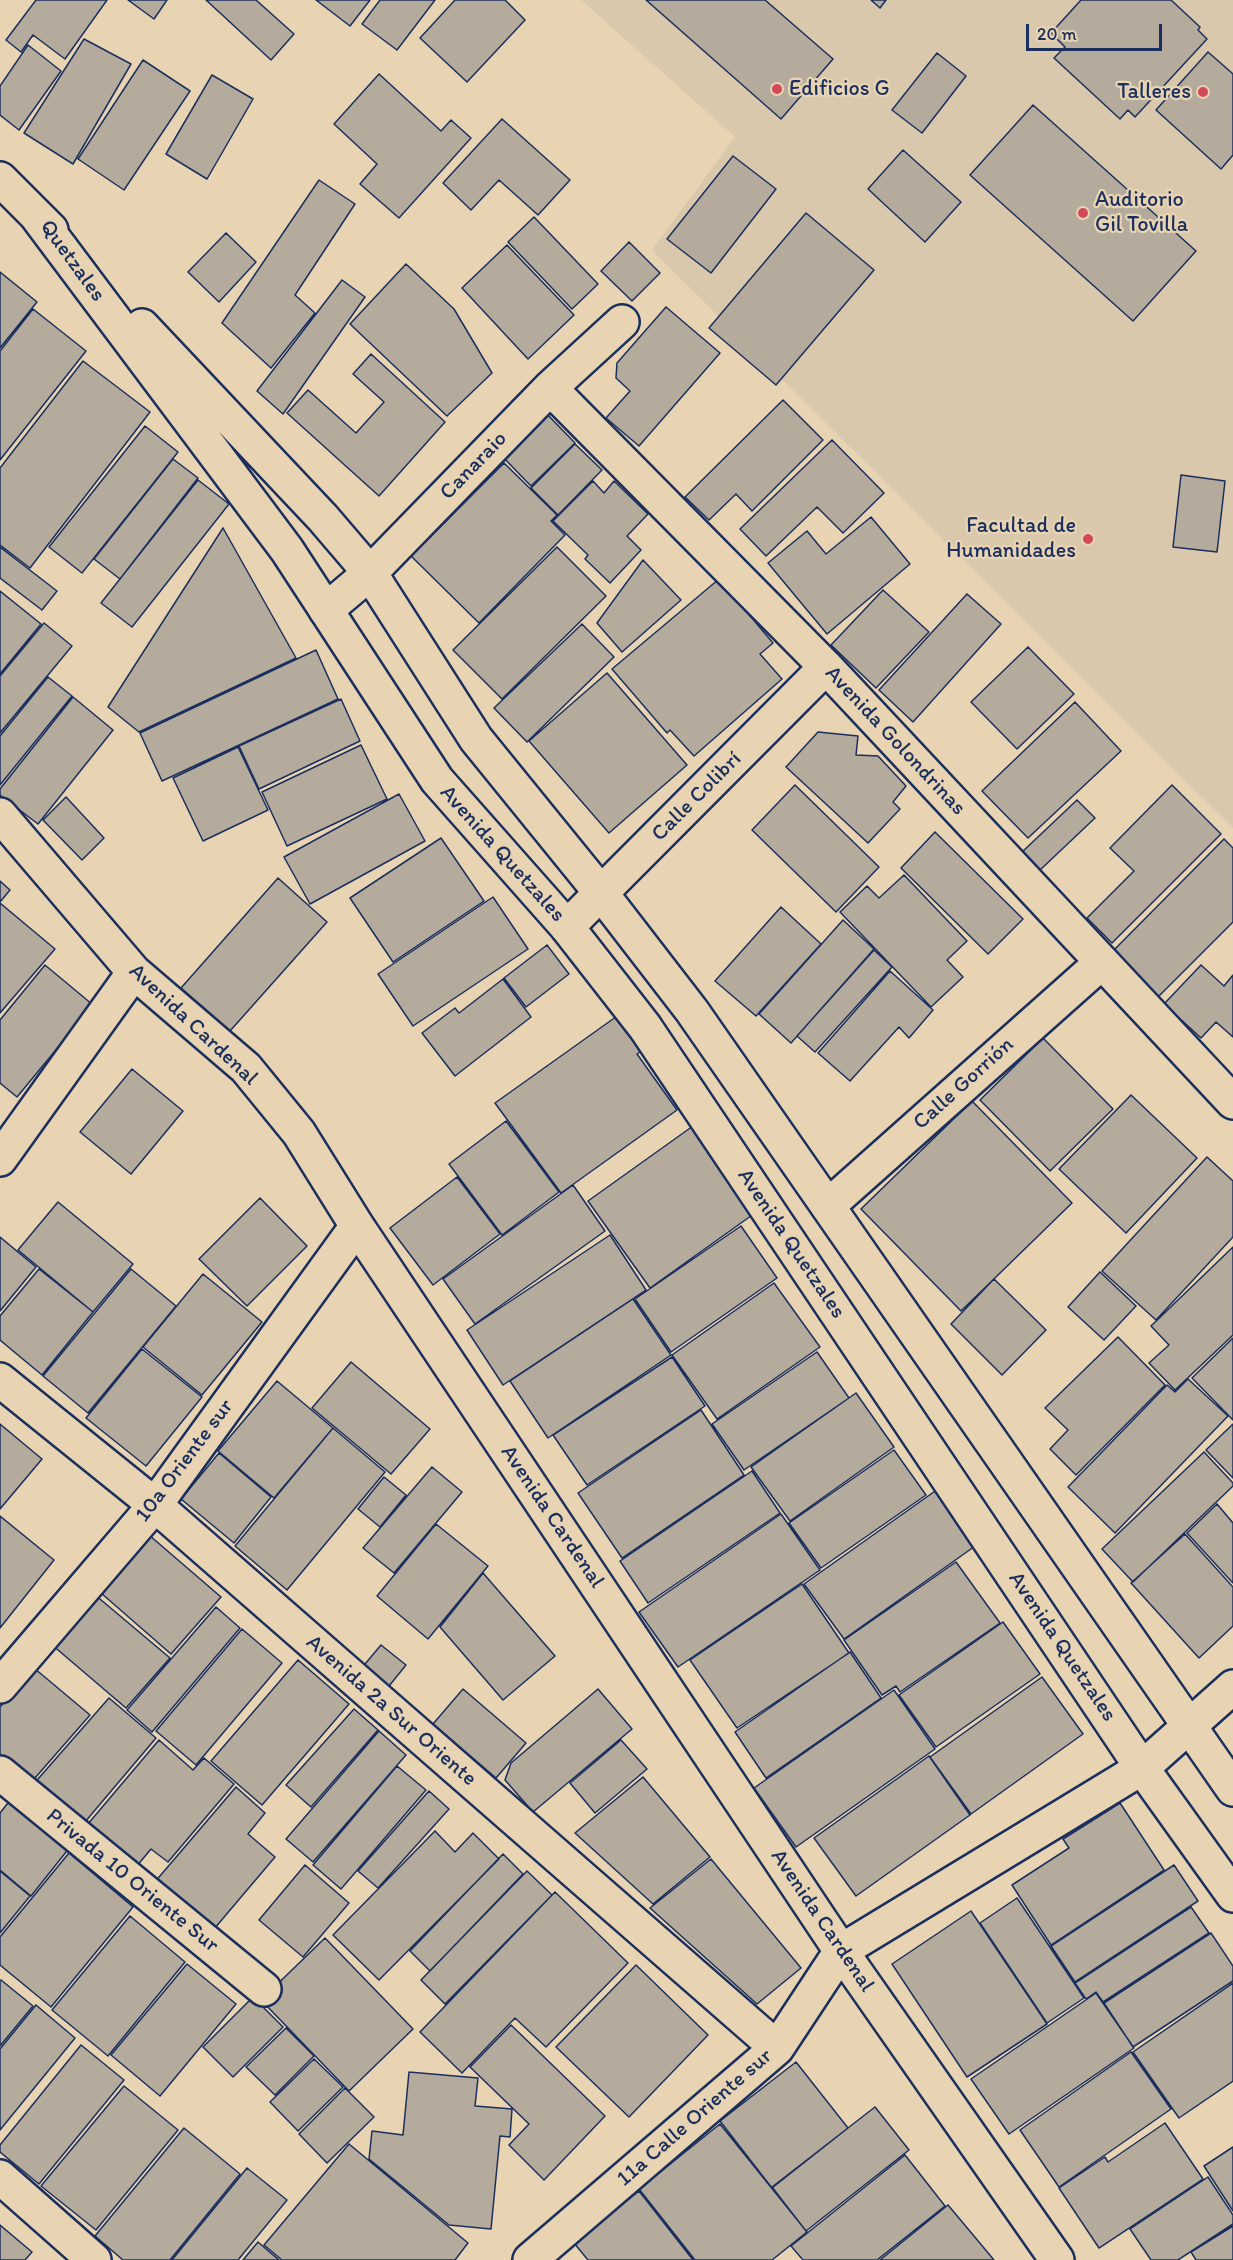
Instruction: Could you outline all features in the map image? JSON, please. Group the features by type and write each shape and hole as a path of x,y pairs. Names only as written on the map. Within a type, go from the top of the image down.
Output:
{"street":[{"path":"0,179 36,214"},
{"name":"Quetzales","path":"36,214 323,518 370,573"},
{"name":"Quetzales","path":"36,214 287,550 326,610"},
{"name":"Canaraio","path":"326,610 370,573 550,388 622,322"},
{"name":"Avenida Golondrinas","path":"550,388 826,667 1233,1102"},
{"path":"370,573 476,739 601,893 692,1011 1233,1790"},
{"name":"Avenida Quetzales","path":"326,610 437,780 567,927 645,1027 1142,1768 1233,1895"},
{"name":"Calle Colibrí","path":"567,927 826,667"},
{"name":"Avenida Cardenal","path":"0,815 134,972 246,1068 299,1133 357,1226 1044,2255"},
{"name":"Calle Gorrión","path":"828,1206 1101,963"},
{"path":"0,1158 134,972"},
{"name":"10a Oriente sur","path":"0,1686 155,1505 357,1226"},
{"name":"Avenida 2a Sur Oriente","path":"0,1380 155,1505 777,2048"},
{"name":"11a Calle Oriente sur","path":"530,2260 777,2048 841,1951 1142,1768 1233,1687"},
{"name":"Privada 10 Oriente Sur","path":"0,1773 264,1989"},
{"path":"0,2177 94,2260"}],"shaded area":[{"name":"Facultad de Humanidades","path":"581,0 1233,0 1233,828 652,250 735,137"}],"building":[{"path":"36,0 107,0 65,59 33,35 21,52 6,40"},
{"path":"128,0 167,0 154,19"},
{"path":"206,0 256,0 294,34 271,60"},
{"path":"316,0 370,0 350,26"},
{"path":"380,0 435,0 397,50 362,24"},
{"path":"455,0 505,0 525,20 467,82 420,38"},
{"name":"Edificios G","path":"646,0 765,0 833,59 781,119"},
{"path":"871,0 886,0 880,8"},
{"path":"1081,0 1171,0 1200,27 1198,30 1207,39 1135,117 1128,110 1120,119 1054,58 1065,47 1051,33"},
{"path":"84,39 131,64 73,164 24,133"},
{"path":"28,45 61,71 19,130 0,115 0,86"},
{"name":"Talleres","path":"1208,52 1233,74 1233,155 1221,169 1156,110"},
{"path":"937,53 966,76 922,133 892,110"},
{"path":"143,60 190,91 124,190 78,159"},
{"path":"379,74 441,131 451,120 471,138 399,218 360,184 377,164 334,124"},
{"path":"212,75 253,99 207,179 166,154"},
{"name":"Auditorio Gil Tovilla","path":"1033,105 1196,251 1133,321 970,175"},
{"path":"502,119 570,180 538,215 499,180 471,210 443,183"},
{"path":"903,150 961,202 925,242 868,189"},
{"path":"733,156 776,189 711,273 667,239"},
{"path":"319,180 355,204 295,295 315,313 271,368 222,323"},
{"path":"806,213 874,270 776,385 709,328"},
{"path":"534,217 598,284 572,309 508,242"},
{"path":"226,233 256,262 219,302 188,272"},
{"path":"629,242 660,273 632,301 601,271"},
{"path":"507,245 574,315 528,359 462,288"},
{"path":"406,264 454,309 492,373 447,416 350,324"},
{"path":"0,272 37,302 0,348"},
{"path":"342,280 365,297 283,414 257,391"},
{"path":"666,307 720,353 639,446 606,418 630,391 616,378 617,363"},
{"path":"33,309 86,351 0,460 0,351"},
{"path":"371,354 445,422 379,496 287,413 308,390 356,433 384,402 353,374"},
{"path":"83,361 150,412 30,568 0,545 0,468"},
{"path":"783,400 823,440 752,511 736,494 709,520 685,497"},
{"path":"543,410 575,443 531,486 499,453"},
{"path":"145,426 178,452 82,573 49,547"},
{"path":"832,440 884,493 843,533 817,507 766,556 740,529"},
{"path":"575,444 602,470 558,515 531,488"},
{"path":"173,459 198,478 120,579 94,559"},
{"path":"504,463 557,515 551,521 565,535 479,623 411,556"},
{"path":"1181,475 1225,481 1217,552 1173,547"},
{"path":"198,480 229,504 132,627 101,603"},
{"path":"593,481 604,493 614,481 648,514 627,536 641,550 610,583 585,559 588,555 553,521"},
{"path":"871,517 910,564 827,634 768,563 807,531 826,554"},
{"path":"223,528 296,658 139,732 108,707"},
{"path":"0,547 57,591 42,610 0,578"},
{"path":"557,547 606,596 502,699 453,650"},
{"path":"643,560 681,600 622,652 597,623"},
{"path":"719,579 773,643 760,654 782,679 694,756 670,730 667,733 612,669"},
{"path":"883,590 929,632 876,688 831,645"},
{"path":"0,591 41,624 0,674"},
{"path":"967,594 1001,624 913,722 879,690"},
{"path":"44,623 72,646 0,733 0,676"},
{"path":"582,624 614,657 527,742 494,708"},
{"path":"1028,647 1074,694 1017,749 971,702"},
{"path":"316,650 338,699 162,781 140,733"},
{"path":"607,673 687,765 609,833 529,741"},
{"path":"48,677 72,696 0,785 0,736"},
{"path":"73,697 113,730 38,824 0,795 0,789"},
{"path":"341,699 360,741 259,789 239,746"},
{"path":"1075,702 1121,751 1028,838 982,791"},
{"path":"818,732 858,736 856,755 878,756 906,786 893,802 900,809 868,843 786,767"},
{"path":"361,745 387,799 287,846 262,792"},
{"path":"238,747 268,810 203,841 173,778"},
{"path":"795,785 879,867 836,912 752,830"},
{"path":"1172,785 1221,834 1112,943 1087,918 1134,871 1110,848"},
{"path":"399,794 425,841 310,904 284,857"},
{"path":"66,797 104,838 82,860 43,820"},
{"path":"1077,800 1095,818 1039,871 1021,853"},
{"path":"935,832 1023,919 988,954 901,868"},
{"path":"441,838 484,901 393,962 350,898"},
{"path":"1224,839 1233,848 1233,922 1157,998 1112,952"},
{"path":"904,875 967,941 947,960 963,977 931,1007 840,912 867,886 879,898"},
{"path":"278,878 327,922 230,1031 181,988"},
{"path":"0,881 10,890 0,902"},
{"path":"493,897 528,949 413,1026 378,974"},
{"path":"0,903 55,949 0,1013"},
{"path":"781,907 821,944 756,1016 715,981"},
{"path":"843,920 874,949 791,1043 759,1014"},
{"path":"547,945 569,974 526,1007 504,978"},
{"path":"874,950 892,967 815,1052 797,1036"},
{"path":"45,965 93,1005 17,1097 0,1083 0,1020"},
{"path":"1201,965 1224,986 1233,975 1233,1037 1216,1022 1201,1038 1164,1004"},
{"path":"890,971 933,1010 909,1038 899,1027 850,1081 818,1053"},
{"path":"503,979 531,1017 455,1076 422,1033 455,1008 459,1013"},
{"path":"627,1009 652,1044 637,1054 677,1110 561,1193 495,1103"},
{"path":"1043,1038 1113,1109 1050,1171 980,1100"},
{"path":"132,1069 183,1111 131,1174 80,1132"},
{"path":"1131,1095 1197,1158 1126,1233 1059,1169"},
{"path":"972,1101 1072,1203 961,1311 861,1209"},
{"path":"506,1121 559,1192 502,1235 449,1164"},
{"path":"700,1121 762,1208 650,1288 588,1201"},
{"path":"1207,1157 1233,1181 1233,1237 1156,1320 1102,1271"},
{"path":"457,1177 500,1234 433,1285 390,1228"},
{"path":"573,1185 605,1231 475,1324 443,1279"},
{"path":"260,1198 307,1246 247,1306 199,1259"},
{"path":"58,1202 133,1264 93,1312 18,1250"},
{"path":"741,1226 777,1278 671,1352 635,1299"},
{"path":"610,1235 646,1290 503,1385 467,1330"},
{"path":"0,1237 36,1267 0,1311"},
{"path":"1233,1247 1233,1335 1175,1390 1149,1363 1169,1345 1151,1326"},
{"path":"39,1269 93,1312 42,1375 0,1340 0,1316"},
{"path":"131,1269 176,1306 88,1413 43,1376"},
{"path":"1100,1272 1136,1306 1104,1340 1068,1307"},
{"path":"203,1274 262,1322 202,1395 143,1347"},
{"path":"994,1279 1046,1330 1002,1375 951,1324"},
{"path":"774,1283 820,1347 717,1419 672,1355"},
{"path":"633,1299 671,1355 548,1438 510,1381"},
{"path":"1118,1337 1165,1385 1076,1475 1050,1449 1068,1430 1045,1408"},
{"path":"1233,1338 1233,1420 1192,1378"},
{"path":"142,1349 202,1397 146,1466 86,1418"},
{"path":"817,1352 849,1398 744,1470 712,1424"},
{"path":"672,1357 705,1406 587,1485 553,1435"},
{"path":"351,1362 430,1429 391,1474 312,1408"},
{"path":"1188,1379 1228,1416 1115,1533 1068,1487 1167,1385 1175,1392"},
{"path":"277,1381 333,1428 274,1498 218,1451"},
{"path":"856,1393 894,1447 790,1521 751,1467"},
{"path":"701,1410 744,1475 622,1558 578,1493"},
{"path":"0,1424 42,1459 0,1509"},
{"path":"1233,1424 1233,1478 1206,1450"},
{"path":"333,1428 385,1472 287,1590 235,1546"},
{"path":"894,1450 926,1495 821,1568 789,1523"},
{"path":"1204,1452 1233,1483 1233,1486 1133,1582 1102,1549"},
{"path":"219,1453 271,1497 234,1543 181,1499"},
{"path":"432,1467 462,1492 394,1573 363,1548"},
{"path":"752,1471 780,1513 648,1603 620,1561"},
{"path":"384,1477 406,1495 380,1527 358,1509"},
{"path":"938,1489 978,1544 844,1639 804,1584"},
{"path":"1217,1504 1233,1523 1233,1583 1187,1533"},
{"path":"781,1514 820,1570 678,1667 639,1612"},
{"path":"0,1516 54,1560 0,1628"},
{"path":"436,1524 488,1566 428,1639 377,1596"},
{"path":"142,1529 221,1597 171,1654 93,1586"},
{"path":"1185,1534 1233,1587 1233,1626 1199,1658 1131,1583"},
{"path":"956,1562 1000,1623 900,1692 896,1686 882,1695 844,1640"},
{"path":"483,1573 555,1656 503,1700 440,1627"},
{"path":"802,1584 849,1653 737,1728 690,1660"},
{"path":"94,1594 170,1658 126,1708 51,1644"},
{"path":"216,1607 240,1628 152,1732 127,1710"},
{"path":"1003,1622 1040,1674 936,1747 899,1695"},
{"path":"242,1629 282,1663 196,1765 156,1731"},
{"path":"381,1645 406,1665 385,1691 360,1670"},
{"path":"850,1652 881,1698 766,1778 735,1732"},
{"path":"298,1660 349,1704 262,1805 211,1761"},
{"path":"34,1668 90,1715 28,1786 0,1762 0,1707"},
{"path":"1042,1677 1083,1734 971,1814 930,1757"},
{"path":"463,1689 526,1743 496,1778 433,1724"},
{"path":"598,1689 632,1729 533,1812 505,1780 511,1763"},
{"path":"894,1690 935,1749 796,1847 754,1788"},
{"path":"109,1698 156,1738 79,1829 31,1787"},
{"path":"354,1709 378,1730 311,1807 286,1785"},
{"path":"379,1731 406,1755 313,1862 286,1839"},
{"path":"159,1740 193,1770 204,1758 234,1784 168,1862 151,1849 131,1873 82,1831"},
{"path":"621,1740 647,1769 595,1813 570,1783"},
{"path":"929,1756 970,1815 856,1896 814,1838"},
{"path":"397,1766 426,1790 341,1889 313,1865"},
{"path":"643,1777 710,1857 653,1904 575,1833"},
{"path":"236,1787 265,1813 248,1834 275,1857 214,1929 148,1890"},
{"path":"429,1791 449,1809 378,1888 358,1871"},
{"path":"15,1794 74,1842 31,1896 0,1870 0,1813"},
{"path":"1120,1803 1164,1870 1051,1945 1012,1885 1069,1848 1063,1839"},
{"path":"435,1831 455,1852 473,1833 499,1859 379,1980 333,1935"},
{"path":"69,1853 133,1907 51,2007 0,1965 0,1937"},
{"path":"503,1854 523,1874 430,1971 410,1951"},
{"path":"711,1859 801,1968 757,2004 650,1908"},
{"path":"305,1865 349,1903 303,1957 259,1920"},
{"path":"1174,1865 1198,1901 1075,1982 1051,1946"},
{"path":"0,1871 30,1896 0,1933"},
{"path":"527,1871 552,1895 445,2004 421,1980"},
{"path":"555,1892 628,1963 546,2047 515,2018 462,2073 420,2032"},
{"path":"1017,1898 1084,1998 1047,2023 980,1923"},
{"path":"1191,1907 1209,1933 1103,2002 1096,1992 1086,1999 1075,1983"},
{"path":"971,1911 1047,2024 967,2077 892,1964"},
{"path":"130,1916 185,1962 108,2056 52,2010"},
{"path":"1211,1933 1233,1966 1233,1981 1133,2047 1104,2003"},
{"path":"325,1938 413,2029 349,2091 261,2000"},
{"path":"187,1964 236,2004 160,2096 111,2055"},
{"path":"636,1965 708,2035 629,2117 556,2047"},
{"path":"0,1981 33,2006 0,2046"},
{"path":"1233,1983 1233,2081 1179,2118 1133,2052"},
{"path":"1096,1993 1134,2048 1009,2134 971,2079"},
{"path":"253,1997 283,2027 233,2077 203,2047"},
{"path":"36,2005 75,2038 0,2130 0,2049"},
{"path":"511,2025 605,2116 544,2180 509,2145 529,2124 470,2067"},
{"path":"286,2028 314,2056 275,2095 246,2067"},
{"path":"81,2045 124,2080 39,2184 0,2152 0,2145"},
{"path":"1131,2052 1171,2109 1059,2187 1020,2130"},
{"path":"314,2059 343,2087 298,2131 270,2102"},
{"path":"796,2062 848,2128 772,2188 720,2121"},
{"path":"409,2072 478,2078 475,2106 512,2109 510,2137 500,2136 491,2229 449,2225 369,2159 372,2131 403,2135"},
{"path":"124,2086 178,2130 96,2230 41,2186"},
{"path":"345,2088 374,2117 327,2163 299,2134"},
{"path":"875,2107 909,2150 806,2231 772,2187"},
{"path":"1165,2123 1203,2179 1099,2248 1059,2188 1105,2157 1108,2162"},
{"path":"720,2124 807,2232 772,2260 695,2260 639,2189"},
{"path":"184,2128 240,2174 170,2260 123,2260 95,2236"},
{"path":"349,2144 468,2243 455,2260 282,2260 264,2245"},
{"path":"1233,2147 1233,2211 1204,2166"},
{"path":"905,2155 945,2206 877,2260 803,2260 791,2246"},
{"path":"247,2168 287,2200 238,2260 172,2260"},
{"path":"1208,2177 1233,2215 1233,2224 1178,2260 1151,2260 1130,2229"},
{"path":"639,2191 693,2260 588,2260 574,2243"},
{"path":"948,2205 994,2260 880,2260"},
{"path":"0,2225 32,2252 25,2260 0,2260"},
{"path":"1233,2226 1233,2260 1196,2260 1191,2252"},
{"path":"258,2242 279,2260 243,2260"}],"place":[{"name":"Edificios G","path":"777,89"},
{"name":"Talleres","path":"1203,92"},
{"name":"Auditorio Gil Tovilla","path":"1083,213"},
{"name":"Facultad de Humanidades","path":"1088,539"}]}
